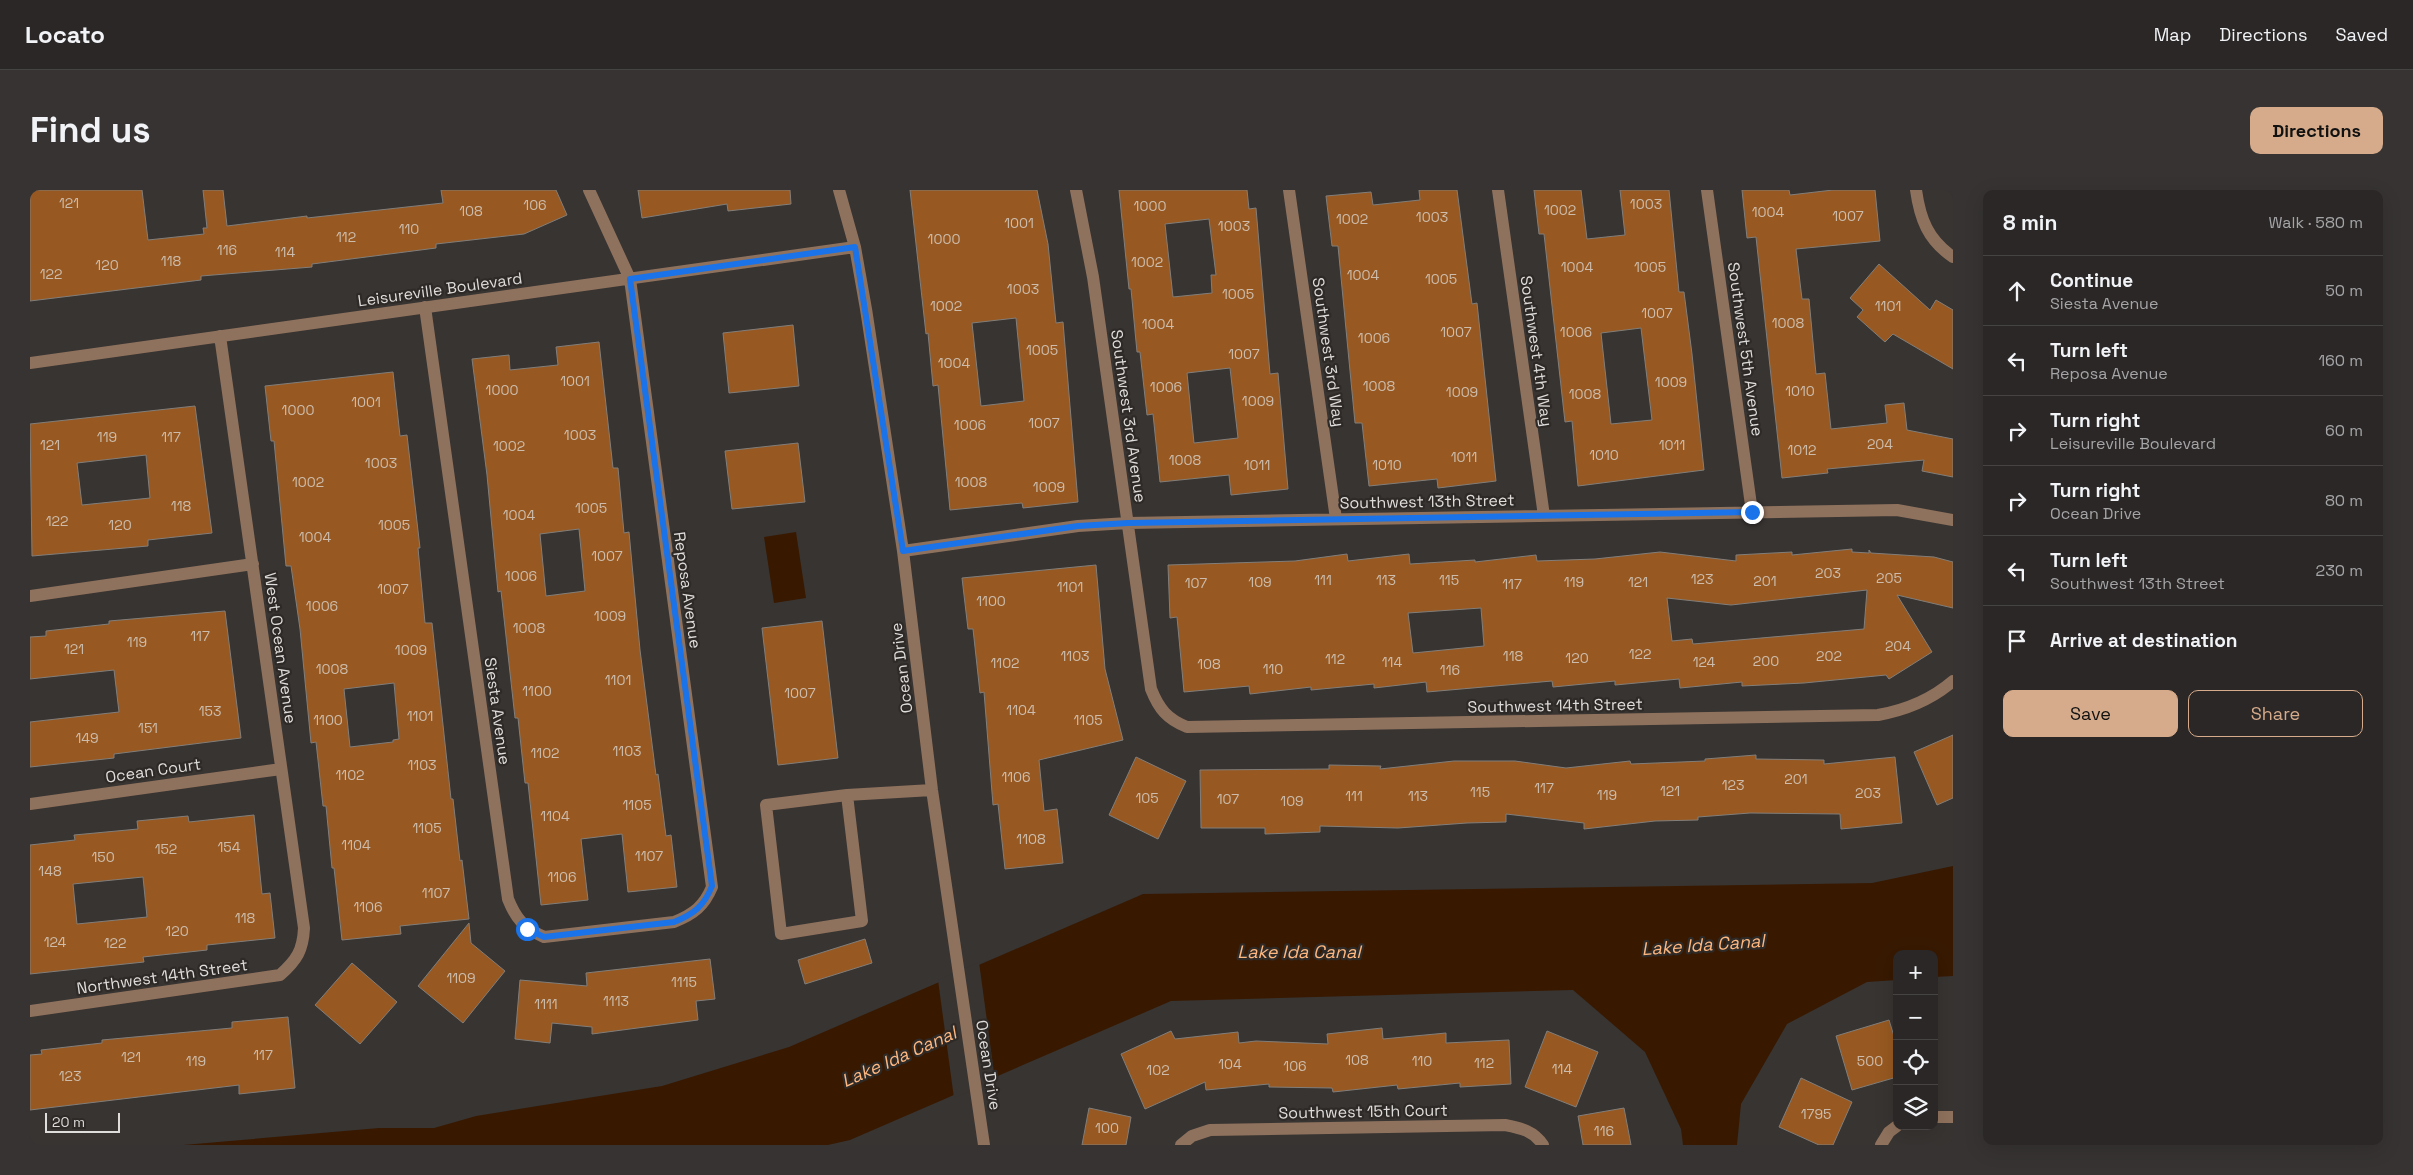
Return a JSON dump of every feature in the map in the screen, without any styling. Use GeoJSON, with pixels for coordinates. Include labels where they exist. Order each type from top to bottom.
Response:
{"type":"FeatureCollection","features":[{"type":"Feature","properties":{"kind":"street","name":"Reposa Avenue"},"geometry":{"type":"LineString","coordinates":[[589,190],[630,279],[712,886],[705,903]]}},
{"type":"Feature","properties":{"kind":"street","name":"Ocean Drive"},"geometry":{"type":"LineString","coordinates":[[839,190],[855,247],[903,551],[932,790],[984,1145]]}},
{"type":"Feature","properties":{"kind":"street","name":"Southwest 3rd Avenue"},"geometry":{"type":"LineString","coordinates":[[1076,190],[1093,277],[1151,689],[1158,706]]}},
{"type":"Feature","properties":{"kind":"street","name":"Southwest 3rd Way"},"geometry":{"type":"LineString","coordinates":[[1289,190],[1336,519]]}},
{"type":"Feature","properties":{"kind":"street","name":"Southwest 4th Way"},"geometry":{"type":"LineString","coordinates":[[1498,190],[1544,516]]}},
{"type":"Feature","properties":{"kind":"street","name":"Southwest 5th Avenue"},"geometry":{"type":"LineString","coordinates":[[1707,190],[1752,512]]}},
{"type":"Feature","properties":{"kind":"street"},"geometry":{"type":"LineString","coordinates":[[1916,190],[1919,211],[1925,228],[1935,242],[1953,257]]}},
{"type":"Feature","properties":{"kind":"street","name":"Leisureville Boulevard"},"geometry":{"type":"LineString","coordinates":[[30,363],[855,247]]}},
{"type":"Feature","properties":{"kind":"street","name":"Siesta Avenue"},"geometry":{"type":"LineString","coordinates":[[425,307],[508,899],[514,916],[527,929],[544,937],[674,922],[692,916],[705,903]]}},
{"type":"Feature","properties":{"kind":"street","name":"West Ocean Avenue"},"geometry":{"type":"LineString","coordinates":[[220,336],[304,928],[303,946],[294,963]]}},
{"type":"Feature","properties":{"kind":"street","name":"Southwest 13th Street"},"geometry":{"type":"LineString","coordinates":[[903,551],[1078,526],[1128,523],[1897,510],[1953,520]]}},
{"type":"Feature","properties":{"kind":"street"},"geometry":{"type":"LineString","coordinates":[[30,596],[252,564]]}},
{"type":"Feature","properties":{"kind":"street","name":"Southwest 14th Street"},"geometry":{"type":"LineString","coordinates":[[1158,706],[1170,720],[1187,727],[1878,715],[1914,706],[1953,682]]}},
{"type":"Feature","properties":{"kind":"street","name":"Ocean Court"},"geometry":{"type":"LineString","coordinates":[[30,804],[281,769]]}},
{"type":"Feature","properties":{"kind":"street"},"geometry":{"type":"LineString","coordinates":[[847,795],[862,921],[781,934],[766,805],[847,795],[932,790]]}},
{"type":"Feature","properties":{"kind":"street","name":"Northwest 14th Street"},"geometry":{"type":"LineString","coordinates":[[30,1011],[280,975],[294,963]]}},
{"type":"Feature","properties":{"kind":"street"},"geometry":{"type":"LineString","coordinates":[[1938,1117],[1953,1117]]}},
{"type":"Feature","properties":{"kind":"street","name":"Southwest 15th Court"},"geometry":{"type":"LineString","coordinates":[[1182,1145],[1192,1136],[1210,1130],[1506,1125],[1524,1128],[1539,1139],[1543,1145]]}},
{"type":"Feature","properties":{"kind":"street"},"geometry":{"type":"LineString","coordinates":[[1881,1145],[1893,1129]]}},
{"type":"Feature","properties":{"kind":"water"},"geometry":{"type":"Polygon","coordinates":[[[796,532],[806,598],[774,603],[764,537],[796,532]]]}},
{"type":"Feature","properties":{"kind":"water","name":"Lake Ida Canal"},"geometry":{"type":"Polygon","coordinates":[[[1953,866],[1953,976],[1938,977],[1938,950],[1893,950],[1893,980],[1867,982],[1787,1024],[1741,1104],[1737,1145],[1683,1145],[1681,1129],[1645,1052],[1573,990],[1171,1001],[850,1140],[828,1145],[183,1145],[379,1128],[434,1128],[476,1116],[662,1086],[789,1047],[1143,894],[1872,883],[1953,866]]]}},
{"type":"Feature","properties":{"kind":"pier"},"geometry":{"type":"Polygon","coordinates":[[[979,962],[995,1080],[954,1098],[938,980],[979,962]]]}},
{"type":"Feature","properties":{"kind":"building"},"geometry":{"type":"Polygon","coordinates":[[[30,190],[142,190],[148,240],[204,234],[203,228],[207,228],[203,190],[223,190],[227,226],[443,203],[441,190],[556,190],[567,215],[524,234],[436,244],[436,248],[312,264],[312,267],[201,276],[201,280],[30,301],[30,190]]]}},
{"type":"Feature","properties":{"kind":"building"},"geometry":{"type":"Polygon","coordinates":[[[638,190],[790,190],[791,204],[728,211],[727,204],[642,218],[638,190]]]}},
{"type":"Feature","properties":{"kind":"building"},"geometry":{"type":"Polygon","coordinates":[[[910,190],[1037,190],[1048,244],[1056,323],[1063,322],[1078,502],[1023,508],[1022,503],[950,510],[938,385],[933,386],[928,333],[926,334],[910,190]],[[1016,318],[972,323],[981,406],[1024,401],[1016,318]]]}},
{"type":"Feature","properties":{"kind":"building"},"geometry":{"type":"Polygon","coordinates":[[[1119,190],[1247,190],[1249,209],[1256,208],[1270,374],[1278,373],[1288,489],[1231,495],[1229,475],[1160,482],[1153,414],[1147,415],[1140,352],[1137,352],[1131,289],[1129,289],[1119,190]],[[1209,219],[1165,224],[1173,297],[1212,293],[1211,275],[1216,275],[1209,219]],[[1230,368],[1187,373],[1194,443],[1238,438],[1230,368]]]}},
{"type":"Feature","properties":{"kind":"building"},"geometry":{"type":"Polygon","coordinates":[[[1419,190],[1457,190],[1472,304],[1477,303],[1496,481],[1438,488],[1437,479],[1369,486],[1362,423],[1355,423],[1338,246],[1332,246],[1326,196],[1371,192],[1373,205],[1420,200],[1419,190]]]}},
{"type":"Feature","properties":{"kind":"building"},"geometry":{"type":"Polygon","coordinates":[[[1534,190],[1581,190],[1587,239],[1625,235],[1620,190],[1669,190],[1679,292],[1684,292],[1704,470],[1578,486],[1572,421],[1565,422],[1544,234],[1539,234],[1534,190]],[[1641,328],[1601,333],[1611,424],[1652,420],[1641,328]]]}},
{"type":"Feature","properties":{"kind":"building"},"geometry":{"type":"Polygon","coordinates":[[[1742,190],[1789,190],[1790,195],[1833,190],[1875,190],[1880,241],[1796,249],[1802,299],[1809,299],[1816,374],[1825,373],[1831,429],[1887,423],[1885,405],[1904,403],[1907,430],[1953,439],[1953,477],[1922,471],[1924,460],[1827,469],[1828,473],[1782,478],[1756,237],[1747,238],[1742,190]]]}},
{"type":"Feature","properties":{"kind":"building"},"geometry":{"type":"Polygon","coordinates":[[[1879,264],[1930,310],[1936,300],[1953,310],[1953,369],[1893,334],[1885,342],[1857,317],[1863,310],[1850,298],[1879,264]]]}},
{"type":"Feature","properties":{"kind":"building"},"geometry":{"type":"Polygon","coordinates":[[[793,325],[799,386],[729,393],[723,333],[793,325]]]}},
{"type":"Feature","properties":{"kind":"building"},"geometry":{"type":"Polygon","coordinates":[[[599,342],[613,468],[618,468],[624,533],[629,532],[640,650],[656,775],[658,774],[666,836],[671,835],[677,887],[628,892],[622,834],[581,839],[588,900],[541,905],[528,783],[525,783],[518,718],[515,718],[501,591],[498,592],[487,475],[472,359],[509,355],[510,370],[558,365],[556,347],[599,342]],[[579,529],[540,534],[546,596],[585,591],[579,529]]]}},
{"type":"Feature","properties":{"kind":"building"},"geometry":{"type":"Polygon","coordinates":[[[393,372],[400,436],[407,435],[420,548],[418,548],[425,623],[432,623],[451,799],[453,799],[469,919],[400,926],[401,934],[342,940],[326,806],[323,806],[316,742],[311,743],[300,629],[291,566],[286,566],[274,441],[271,441],[265,386],[393,372]],[[394,683],[344,689],[350,747],[393,742],[393,740],[399,739],[394,683]]]}},
{"type":"Feature","properties":{"kind":"building"},"geometry":{"type":"Polygon","coordinates":[[[195,406],[212,533],[148,540],[148,546],[32,556],[30,424],[195,406]],[[146,455],[77,463],[82,505],[150,498],[146,455]]]}},
{"type":"Feature","properties":{"kind":"building"},"geometry":{"type":"Polygon","coordinates":[[[798,443],[805,502],[732,509],[725,451],[798,443]]]}},
{"type":"Feature","properties":{"kind":"building"},"geometry":{"type":"Polygon","coordinates":[[[1852,549],[1852,552],[1869,553],[1869,550],[1871,553],[1934,557],[1953,562],[1953,608],[1897,595],[1932,652],[1889,679],[1886,675],[1804,683],[1742,686],[1742,682],[1680,688],[1679,679],[1615,685],[1615,681],[1553,687],[1552,681],[1427,692],[1426,682],[1374,688],[1374,684],[1311,690],[1311,687],[1250,694],[1249,686],[1184,692],[1177,617],[1170,618],[1168,565],[1295,561],[1347,554],[1348,561],[1409,554],[1410,564],[1475,560],[1475,562],[1536,555],[1537,561],[1595,559],[1660,552],[1736,561],[1736,555],[1792,552],[1792,555],[1852,549]],[[1867,590],[1731,605],[1667,598],[1672,641],[1692,639],[1693,644],[1864,629],[1867,590]],[[1481,608],[1408,613],[1413,653],[1484,646],[1481,608]]]}},
{"type":"Feature","properties":{"kind":"building"},"geometry":{"type":"Polygon","coordinates":[[[1096,565],[1105,669],[1123,740],[1039,760],[1044,811],[1057,809],[1063,863],[1005,869],[998,804],[993,805],[984,692],[980,693],[973,629],[968,629],[962,578],[1096,565]]]}},
{"type":"Feature","properties":{"kind":"building"},"geometry":{"type":"Polygon","coordinates":[[[225,611],[241,738],[114,754],[114,758],[30,767],[30,722],[119,712],[114,670],[30,679],[30,637],[46,636],[46,631],[109,624],[109,621],[225,611]]]}},
{"type":"Feature","properties":{"kind":"building"},"geometry":{"type":"Polygon","coordinates":[[[822,621],[838,758],[778,765],[762,628],[822,621]]]}},
{"type":"Feature","properties":{"kind":"building"},"geometry":{"type":"Polygon","coordinates":[[[1953,735],[1953,798],[1937,805],[1914,752],[1953,735]]]}},
{"type":"Feature","properties":{"kind":"building"},"geometry":{"type":"Polygon","coordinates":[[[1756,755],[1756,759],[1824,760],[1824,764],[1895,757],[1902,823],[1841,829],[1840,814],[1750,813],[1698,817],[1698,820],[1655,821],[1584,829],[1584,823],[1506,814],[1506,822],[1398,828],[1320,826],[1320,832],[1265,834],[1265,828],[1201,828],[1200,770],[1329,769],[1329,765],[1381,766],[1380,769],[1454,761],[1515,761],[1566,768],[1630,761],[1631,764],[1705,761],[1705,759],[1756,755]]]}},
{"type":"Feature","properties":{"kind":"building"},"geometry":{"type":"Polygon","coordinates":[[[1136,757],[1186,781],[1158,839],[1109,815],[1136,757]]]}},
{"type":"Feature","properties":{"kind":"building"},"geometry":{"type":"Polygon","coordinates":[[[254,815],[262,894],[270,893],[275,938],[207,945],[207,950],[143,957],[144,962],[30,974],[30,845],[75,840],[74,835],[138,829],[137,821],[188,816],[189,822],[254,815]],[[143,877],[73,884],[77,924],[147,917],[143,877]]]}},
{"type":"Feature","properties":{"kind":"building"},"geometry":{"type":"Polygon","coordinates":[[[469,923],[471,943],[505,971],[463,1023],[418,986],[469,923]]]}},
{"type":"Feature","properties":{"kind":"building"},"geometry":{"type":"Polygon","coordinates":[[[865,939],[872,963],[805,984],[798,960],[865,939]]]}},
{"type":"Feature","properties":{"kind":"building"},"geometry":{"type":"Polygon","coordinates":[[[710,959],[715,999],[696,1001],[698,1020],[592,1034],[592,1027],[552,1023],[550,1043],[515,1039],[520,980],[587,986],[586,973],[710,959]]]}},
{"type":"Feature","properties":{"kind":"building"},"geometry":{"type":"Polygon","coordinates":[[[352,963],[397,1002],[360,1044],[315,1005],[352,963]]]}},
{"type":"Feature","properties":{"kind":"building"},"geometry":{"type":"Polygon","coordinates":[[[288,1017],[295,1088],[239,1094],[239,1085],[30,1110],[30,1055],[42,1054],[41,1050],[102,1043],[102,1040],[232,1028],[232,1022],[288,1017]]]}},
{"type":"Feature","properties":{"kind":"building"},"geometry":{"type":"Polygon","coordinates":[[[1889,1020],[1893,1033],[1893,1078],[1852,1090],[1836,1036],[1889,1020]]]}},
{"type":"Feature","properties":{"kind":"building"},"geometry":{"type":"Polygon","coordinates":[[[1382,1028],[1383,1039],[1446,1033],[1446,1043],[1509,1040],[1511,1084],[1460,1087],[1460,1083],[1398,1089],[1397,1085],[1333,1092],[1332,1088],[1269,1087],[1269,1084],[1206,1090],[1205,1082],[1145,1109],[1121,1054],[1171,1031],[1175,1039],[1238,1032],[1239,1043],[1256,1041],[1328,1044],[1327,1034],[1382,1028]]]}},
{"type":"Feature","properties":{"kind":"building"},"geometry":{"type":"Polygon","coordinates":[[[1547,1031],[1598,1052],[1576,1107],[1525,1087],[1547,1031]]]}},
{"type":"Feature","properties":{"kind":"building"},"geometry":{"type":"Polygon","coordinates":[[[1801,1078],[1852,1102],[1833,1145],[1819,1145],[1779,1127],[1801,1078]]]}},
{"type":"Feature","properties":{"kind":"building"},"geometry":{"type":"Polygon","coordinates":[[[1089,1108],[1131,1117],[1126,1145],[1082,1145],[1089,1108]]]}},
{"type":"Feature","properties":{"kind":"building"},"geometry":{"type":"Polygon","coordinates":[[[1624,1108],[1631,1145],[1583,1145],[1578,1116],[1624,1108]]]}},
{"type":"Feature","properties":{"kind":"route"},"geometry":{"type":"LineString","coordinates":[[527,929],[544,937],[674,922],[692,916],[705,903],[712,886],[630,279],[855,247],[903,551],[1078,526],[1128,523],[1752,512]]}}]}
